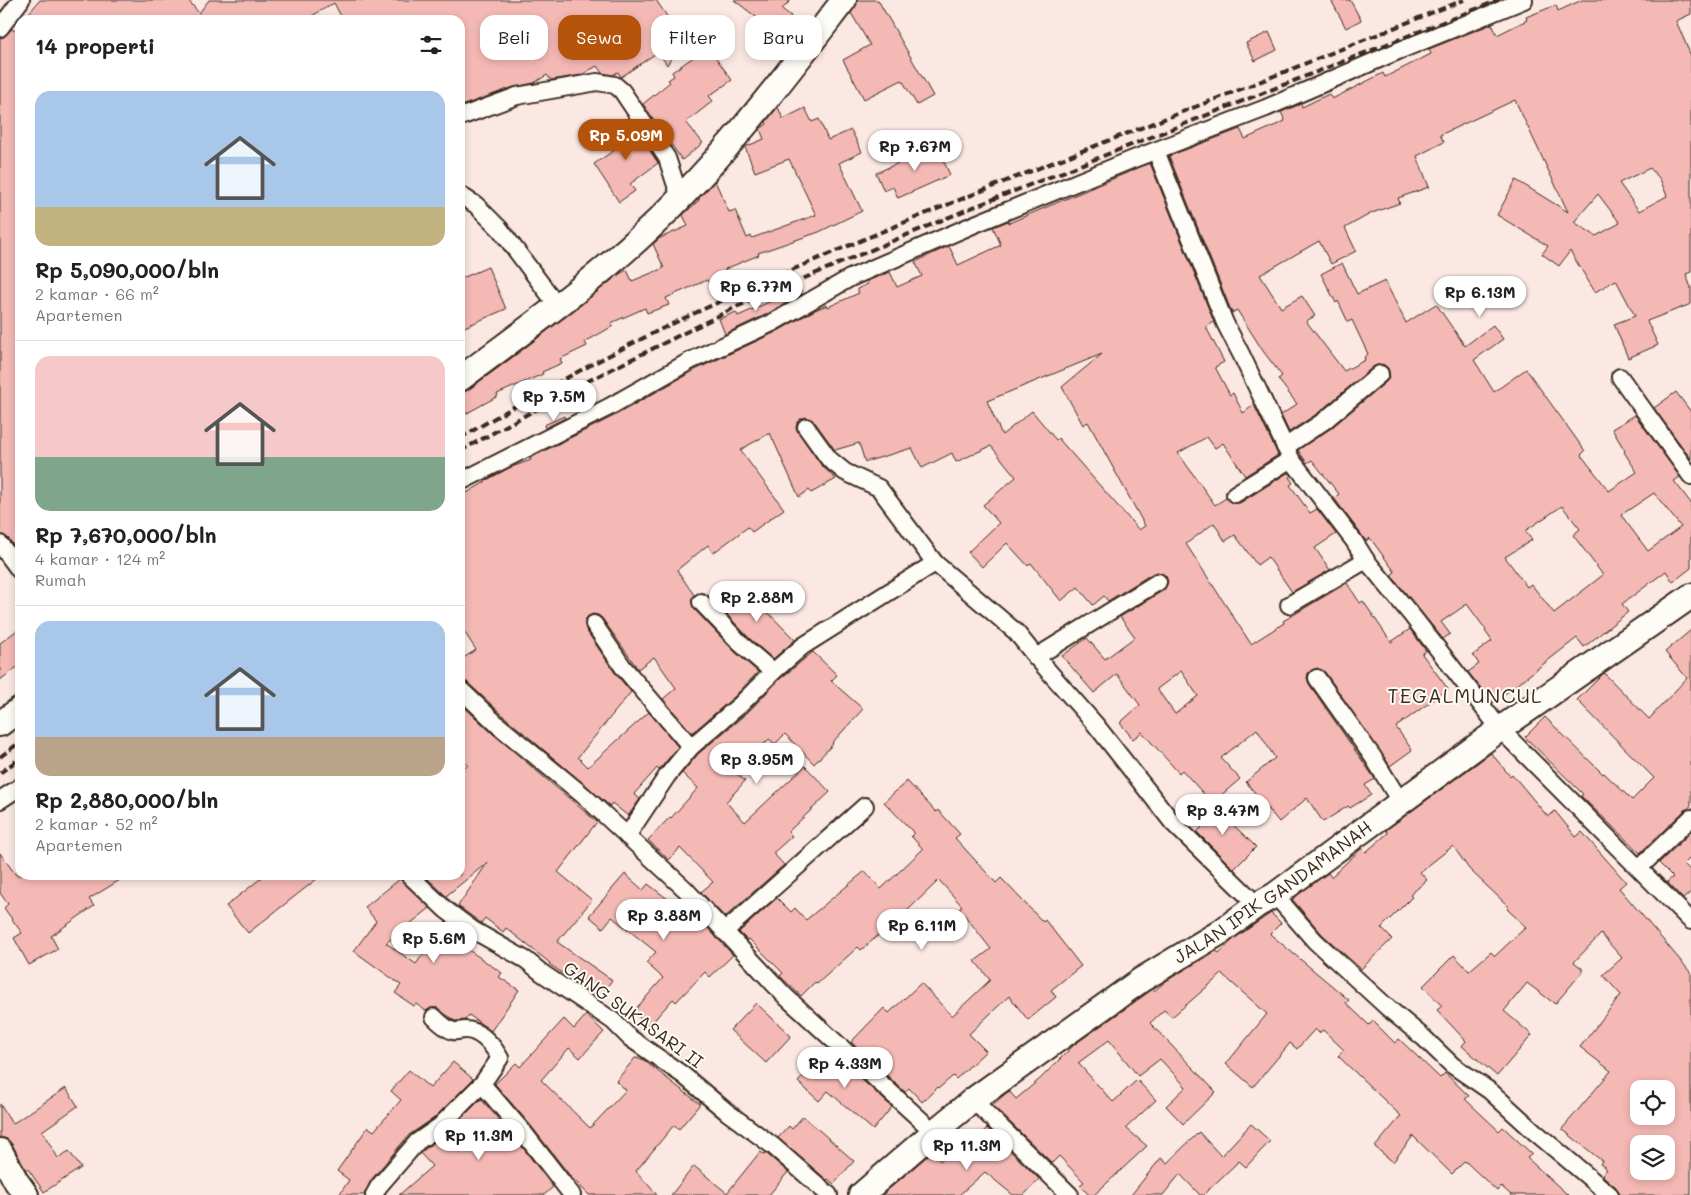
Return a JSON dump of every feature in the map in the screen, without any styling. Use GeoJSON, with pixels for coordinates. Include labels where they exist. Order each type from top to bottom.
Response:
{"type":"FeatureCollection","features":[{"type":"Feature","properties":{"kind":"street"},"geometry":{"type":"LineString","coordinates":[[0,28],[21,0]]}},
{"type":"Feature","properties":{"kind":"street"},"geometry":{"type":"LineString","coordinates":[[465,375],[618,257],[680,198],[754,116],[844,0]]}},
{"type":"Feature","properties":{"kind":"street"},"geometry":{"type":"LineString","coordinates":[[465,479],[609,407],[690,361],[772,323],[850,278],[975,224],[1266,108],[1398,51],[1524,0]]}},
{"type":"Feature","properties":{"kind":"street"},"geometry":{"type":"LineString","coordinates":[[465,115],[516,96],[597,82],[615,85],[622,91],[667,158],[680,198]]}},
{"type":"Feature","properties":{"kind":"street"},"geometry":{"type":"LineString","coordinates":[[1156,151],[1225,323],[1288,453],[1366,560],[1500,729],[1691,921]]}},
{"type":"Feature","properties":{"kind":"street"},"geometry":{"type":"LineString","coordinates":[[465,199],[476,205],[500,229],[558,305]]}},
{"type":"Feature","properties":{"kind":"street"},"geometry":{"type":"LineString","coordinates":[[1235,494],[1288,453],[1380,374]]}},
{"type":"Feature","properties":{"kind":"street"},"geometry":{"type":"LineString","coordinates":[[1620,377],[1691,476]]}},
{"type":"Feature","properties":{"kind":"street"},"geometry":{"type":"LineString","coordinates":[[806,427],[828,459],[845,472],[879,488],[935,564],[1016,632],[1096,724],[1173,823],[1316,941],[1452,1065],[1490,1091],[1535,1132],[1610,1195]]}},
{"type":"Feature","properties":{"kind":"street"},"geometry":{"type":"LineString","coordinates":[[0,544],[15,564]]}},
{"type":"Feature","properties":{"kind":"street"},"geometry":{"type":"LineString","coordinates":[[1289,605],[1366,560]]}},
{"type":"Feature","properties":{"kind":"street"},"geometry":{"type":"LineString","coordinates":[[627,836],[667,776],[692,747],[741,704],[773,672],[804,646],[935,564]]}},
{"type":"Feature","properties":{"kind":"street"},"geometry":{"type":"LineString","coordinates":[[1036,657],[1158,582]]}},
{"type":"Feature","properties":{"kind":"street","name":"JALAN IPIK GANDAMANAH"},"geometry":{"type":"LineString","coordinates":[[861,1195],[973,1100],[1141,980],[1219,933],[1401,803],[1500,729],[1691,596]]}},
{"type":"Feature","properties":{"kind":"street"},"geometry":{"type":"LineString","coordinates":[[701,602],[742,645],[773,672]]}},
{"type":"Feature","properties":{"kind":"street"},"geometry":{"type":"LineString","coordinates":[[594,624],[623,667],[692,747]]}},
{"type":"Feature","properties":{"kind":"street"},"geometry":{"type":"LineString","coordinates":[[1317,678],[1373,757],[1401,803]]}},
{"type":"Feature","properties":{"kind":"street"},"geometry":{"type":"LineString","coordinates":[[465,693],[499,726],[584,796],[685,890],[786,996],[934,1132]]}},
{"type":"Feature","properties":{"kind":"street"},"geometry":{"type":"LineString","coordinates":[[0,724],[15,713]]}},
{"type":"Feature","properties":{"kind":"street"},"geometry":{"type":"LineString","coordinates":[[0,800],[15,790]]}},
{"type":"Feature","properties":{"kind":"street"},"geometry":{"type":"LineString","coordinates":[[724,932],[865,806]]}},
{"type":"Feature","properties":{"kind":"street"},"geometry":{"type":"LineString","coordinates":[[1639,868],[1691,818]]}},
{"type":"Feature","properties":{"kind":"street","name":"GANG SUKASARI II"},"geometry":{"type":"LineString","coordinates":[[415,880],[446,910],[473,930],[526,960],[542,974],[613,1021],[630,1038],[683,1075],[727,1112],[773,1146],[829,1195]]}},
{"type":"Feature","properties":{"kind":"street"},"geometry":{"type":"LineString","coordinates":[[374,1195],[379,1186],[417,1142],[440,1126],[482,1084],[500,1058],[492,1044],[484,1038],[466,1030],[454,1032],[434,1017]]}},
{"type":"Feature","properties":{"kind":"street"},"geometry":{"type":"LineString","coordinates":[[482,1084],[524,1133],[572,1195]]}},
{"type":"Feature","properties":{"kind":"street"},"geometry":{"type":"LineString","coordinates":[[973,1100],[1070,1195]]}},
{"type":"Feature","properties":{"kind":"street"},"geometry":{"type":"LineString","coordinates":[[0,1151],[26,1195]]}},
{"type":"Feature","properties":{"kind":"building"},"geometry":{"type":"Polygon","coordinates":[[[40,0],[188,0],[199,13],[209,0],[656,0],[666,15],[651,15],[651,57],[621,77],[618,72],[613,75],[602,73],[597,66],[581,75],[551,80],[547,75],[534,83],[514,87],[465,105],[465,15],[340,15],[334,3],[314,15],[27,15],[40,0]]]}},
{"type":"Feature","properties":{"kind":"building"},"geometry":{"type":"Polygon","coordinates":[[[734,0],[791,0],[782,9],[790,15],[754,15],[734,0]]]}},
{"type":"Feature","properties":{"kind":"building"},"geometry":{"type":"Polygon","coordinates":[[[858,0],[878,0],[933,96],[917,105],[902,80],[864,99],[843,60],[870,45],[851,13],[858,0]]]}},
{"type":"Feature","properties":{"kind":"building"},"geometry":{"type":"Polygon","coordinates":[[[1331,0],[1350,0],[1361,20],[1346,28],[1331,0]]]}},
{"type":"Feature","properties":{"kind":"building"},"geometry":{"type":"Polygon","coordinates":[[[1582,0],[1691,0],[1691,14],[1676,21],[1691,56],[1691,272],[1686,274],[1691,288],[1691,304],[1647,321],[1658,345],[1628,358],[1614,324],[1635,316],[1616,280],[1595,292],[1570,251],[1559,266],[1542,254],[1548,246],[1497,215],[1516,180],[1568,212],[1515,100],[1440,135],[1444,142],[1417,156],[1429,187],[1398,198],[1400,203],[1372,213],[1345,228],[1356,251],[1331,264],[1319,241],[1260,275],[1281,308],[1302,296],[1315,316],[1306,321],[1344,371],[1365,360],[1364,357],[1368,354],[1352,320],[1348,322],[1338,301],[1336,303],[1321,274],[1342,263],[1357,294],[1385,281],[1406,323],[1436,304],[1465,346],[1493,325],[1503,339],[1474,360],[1494,392],[1526,369],[1585,451],[1581,455],[1609,491],[1637,472],[1612,429],[1635,415],[1680,477],[1674,481],[1691,503],[1691,568],[1673,582],[1666,571],[1622,604],[1628,612],[1584,647],[1577,638],[1493,703],[1468,672],[1479,664],[1473,655],[1492,641],[1467,604],[1441,622],[1450,634],[1443,639],[1391,575],[1395,572],[1370,538],[1366,541],[1334,498],[1339,494],[1312,460],[1307,463],[1298,450],[1330,429],[1386,382],[1390,377],[1388,368],[1383,364],[1374,366],[1318,413],[1289,432],[1281,415],[1297,404],[1278,379],[1282,376],[1263,351],[1237,310],[1232,313],[1169,156],[1240,129],[1245,139],[1285,121],[1281,112],[1301,104],[1302,107],[1329,94],[1332,99],[1383,73],[1385,77],[1431,54],[1429,49],[1492,24],[1497,35],[1527,20],[1526,17],[1556,5],[1558,11],[1582,0]],[[1650,168],[1619,183],[1639,211],[1667,196],[1660,179],[1650,168]],[[1598,194],[1574,222],[1596,236],[1620,223],[1598,194]],[[1654,493],[1621,515],[1648,551],[1681,527],[1654,493]],[[1562,506],[1525,531],[1532,540],[1505,557],[1527,587],[1531,584],[1554,613],[1603,575],[1573,535],[1580,529],[1562,506]]]}},
{"type":"Feature","properties":{"kind":"building"},"geometry":{"type":"Polygon","coordinates":[[[12,29],[15,31],[15,547],[8,538],[0,534],[0,38],[4,37],[12,29]]]}},
{"type":"Feature","properties":{"kind":"building"},"geometry":{"type":"Polygon","coordinates":[[[1269,32],[1277,50],[1255,61],[1246,43],[1269,32]]]}},
{"type":"Feature","properties":{"kind":"building"},"geometry":{"type":"Polygon","coordinates":[[[664,60],[670,60],[667,65],[664,60]]]}},
{"type":"Feature","properties":{"kind":"building"},"geometry":{"type":"Polygon","coordinates":[[[689,60],[717,60],[732,80],[709,96],[713,101],[686,122],[703,143],[682,160],[643,104],[670,82],[668,80],[674,76],[672,72],[689,60]]]}},
{"type":"Feature","properties":{"kind":"building"},"geometry":{"type":"Polygon","coordinates":[[[778,107],[783,119],[805,108],[812,122],[819,119],[828,140],[851,130],[862,152],[839,163],[862,211],[819,232],[758,253],[759,255],[725,269],[728,275],[709,283],[707,280],[666,298],[669,305],[647,313],[645,308],[611,323],[613,326],[585,342],[587,346],[560,359],[562,363],[542,372],[543,374],[497,394],[498,396],[465,414],[465,391],[517,354],[621,273],[627,270],[632,281],[664,268],[653,244],[660,238],[688,226],[683,215],[715,181],[729,212],[735,210],[747,238],[751,236],[752,238],[816,215],[789,159],[755,172],[745,147],[764,139],[760,129],[767,124],[766,122],[778,107]]]}},
{"type":"Feature","properties":{"kind":"building"},"geometry":{"type":"Polygon","coordinates":[[[629,119],[658,163],[630,184],[635,191],[619,202],[594,164],[619,147],[609,133],[629,119]]]}},
{"type":"Feature","properties":{"kind":"building"},"geometry":{"type":"Polygon","coordinates":[[[935,142],[950,175],[898,198],[893,187],[884,191],[876,173],[916,155],[915,151],[935,142]]]}},
{"type":"Feature","properties":{"kind":"building"},"geometry":{"type":"Polygon","coordinates":[[[1150,163],[1214,322],[1206,327],[1224,362],[1215,367],[1230,395],[1233,393],[1243,413],[1254,405],[1278,455],[1245,476],[1223,443],[1215,448],[1207,437],[1178,453],[1215,505],[1226,498],[1231,503],[1240,503],[1289,472],[1291,476],[1289,477],[1293,483],[1290,485],[1310,513],[1317,509],[1336,534],[1315,548],[1330,570],[1292,592],[1268,557],[1257,565],[1235,535],[1225,541],[1214,523],[1186,544],[1251,644],[1284,623],[1283,621],[1347,583],[1360,603],[1363,601],[1391,642],[1410,629],[1426,651],[1422,654],[1448,689],[1396,727],[1412,750],[1390,766],[1325,672],[1317,668],[1308,673],[1309,684],[1375,779],[1365,785],[1371,795],[1350,808],[1348,806],[1323,822],[1307,798],[1279,822],[1246,782],[1275,758],[1257,729],[1221,758],[1240,779],[1212,803],[1182,770],[1179,773],[1142,732],[1133,739],[1120,723],[1140,705],[1117,674],[1094,693],[1062,656],[1087,638],[1105,659],[1135,637],[1120,617],[1164,590],[1168,582],[1166,576],[1158,572],[1153,573],[1108,601],[1104,596],[1093,605],[1078,587],[1061,601],[1031,563],[1028,566],[1007,543],[982,567],[968,552],[999,523],[983,505],[1016,477],[991,446],[956,462],[952,453],[922,468],[912,448],[865,462],[859,443],[835,450],[814,421],[806,417],[797,422],[796,428],[821,465],[836,479],[811,493],[809,490],[799,497],[770,433],[740,450],[784,509],[752,532],[748,527],[713,553],[708,545],[677,570],[694,595],[691,600],[694,609],[735,652],[758,672],[734,697],[692,733],[663,699],[676,688],[654,657],[638,669],[602,618],[593,614],[585,620],[586,630],[615,673],[631,692],[578,757],[588,767],[649,712],[678,747],[659,770],[657,768],[634,794],[640,799],[628,816],[612,803],[610,806],[465,681],[465,657],[476,650],[465,633],[465,494],[509,468],[531,460],[530,458],[614,416],[695,370],[776,332],[815,310],[827,305],[828,307],[859,293],[857,289],[868,284],[867,281],[890,272],[897,287],[922,276],[915,262],[949,246],[958,265],[1001,245],[993,227],[1008,221],[1009,223],[1150,163]],[[1102,354],[987,401],[1002,435],[1032,411],[1056,440],[1058,438],[1139,530],[1145,526],[1088,422],[1083,425],[1062,387],[1102,354]],[[1181,671],[1157,689],[1175,714],[1198,696],[1181,671]]]}},
{"type":"Feature","properties":{"kind":"building"},"geometry":{"type":"Polygon","coordinates":[[[488,267],[506,309],[465,327],[465,277],[488,267]]]}},
{"type":"Feature","properties":{"kind":"building"},"geometry":{"type":"Polygon","coordinates":[[[800,288],[802,294],[767,314],[725,334],[719,319],[736,312],[738,316],[800,288]]]}},
{"type":"Feature","properties":{"kind":"building"},"geometry":{"type":"Polygon","coordinates":[[[1676,392],[1691,412],[1691,459],[1654,408],[1676,392]]]}},
{"type":"Feature","properties":{"kind":"building"},"geometry":{"type":"Polygon","coordinates":[[[564,416],[565,418],[545,428],[544,425],[564,416]]]}},
{"type":"Feature","properties":{"kind":"building"},"geometry":{"type":"Polygon","coordinates":[[[742,586],[795,640],[773,659],[749,638],[720,607],[742,586]]]}},
{"type":"Feature","properties":{"kind":"building"},"geometry":{"type":"Polygon","coordinates":[[[1691,630],[1691,806],[1640,853],[1581,796],[1583,794],[1525,737],[1545,717],[1632,800],[1654,778],[1577,700],[1604,673],[1649,719],[1687,678],[1665,652],[1691,630]]]}},
{"type":"Feature","properties":{"kind":"building"},"geometry":{"type":"Polygon","coordinates":[[[15,632],[15,669],[0,680],[0,643],[15,632]]]}},
{"type":"Feature","properties":{"kind":"building"},"geometry":{"type":"Polygon","coordinates":[[[813,652],[837,675],[831,681],[863,709],[814,764],[785,734],[775,744],[769,739],[736,773],[745,781],[726,802],[745,822],[805,766],[830,792],[788,832],[792,836],[773,853],[784,865],[725,917],[701,892],[713,882],[680,848],[669,860],[648,840],[698,788],[682,773],[698,754],[748,712],[780,679],[813,652]]]}},
{"type":"Feature","properties":{"kind":"building"},"geometry":{"type":"Polygon","coordinates":[[[465,708],[493,734],[597,822],[558,872],[592,900],[557,942],[612,980],[599,998],[549,964],[506,928],[503,932],[485,918],[481,923],[458,906],[488,862],[446,896],[429,880],[465,880],[465,768],[468,765],[465,762],[465,708]]]}},
{"type":"Feature","properties":{"kind":"building"},"geometry":{"type":"Polygon","coordinates":[[[1491,753],[1510,776],[1512,774],[1548,817],[1555,811],[1576,837],[1582,832],[1626,882],[1619,888],[1691,973],[1691,1195],[1620,1195],[1616,1187],[1602,1175],[1607,1169],[1600,1164],[1602,1161],[1562,1129],[1611,1071],[1580,1047],[1621,995],[1603,975],[1622,958],[1601,934],[1574,962],[1584,970],[1555,1004],[1527,983],[1504,1011],[1532,1035],[1497,1076],[1462,1046],[1466,1041],[1437,1010],[1442,1006],[1423,986],[1454,955],[1469,971],[1491,952],[1495,956],[1526,927],[1507,909],[1509,907],[1469,869],[1453,846],[1420,872],[1427,880],[1410,895],[1412,897],[1381,928],[1392,939],[1361,969],[1322,934],[1292,899],[1328,873],[1331,877],[1362,848],[1366,852],[1388,833],[1386,830],[1491,753]]]}},
{"type":"Feature","properties":{"kind":"building"},"geometry":{"type":"Polygon","coordinates":[[[907,781],[960,834],[955,838],[996,883],[1001,878],[1043,922],[1045,920],[1081,966],[1051,990],[1056,997],[1028,1020],[1009,996],[969,1034],[986,1051],[956,1079],[953,1076],[922,1102],[909,1088],[905,1092],[851,1042],[884,1008],[889,1013],[921,983],[952,1016],[990,980],[975,961],[991,949],[959,908],[962,906],[939,880],[907,911],[861,950],[858,947],[801,996],[780,976],[783,973],[749,939],[747,940],[739,932],[777,898],[791,912],[795,908],[806,920],[865,871],[881,889],[923,849],[911,836],[914,833],[884,802],[907,781]]]}},
{"type":"Feature","properties":{"kind":"building"},"geometry":{"type":"Polygon","coordinates":[[[1209,801],[1256,847],[1234,869],[1197,832],[1202,827],[1193,818],[1209,801]]]}},
{"type":"Feature","properties":{"kind":"building"},"geometry":{"type":"Polygon","coordinates":[[[1689,834],[1691,837],[1691,857],[1684,864],[1691,871],[1691,892],[1683,899],[1667,882],[1673,877],[1659,863],[1689,834]]]}},
{"type":"Feature","properties":{"kind":"building"},"geometry":{"type":"Polygon","coordinates":[[[0,853],[15,874],[15,880],[120,880],[89,899],[94,906],[51,936],[58,949],[29,965],[14,938],[22,933],[4,908],[8,904],[0,893],[0,853]]]}},
{"type":"Feature","properties":{"kind":"building"},"geometry":{"type":"Polygon","coordinates":[[[625,874],[643,890],[648,884],[681,909],[686,905],[733,955],[710,977],[705,972],[676,1002],[673,999],[649,1026],[633,1012],[663,978],[646,963],[656,952],[612,917],[603,928],[589,916],[625,874]]]}},
{"type":"Feature","properties":{"kind":"building"},"geometry":{"type":"Polygon","coordinates":[[[259,880],[316,880],[248,933],[226,906],[259,880]]]}},
{"type":"Feature","properties":{"kind":"building"},"geometry":{"type":"Polygon","coordinates":[[[401,880],[430,908],[386,943],[416,964],[446,922],[469,939],[463,946],[502,973],[499,977],[519,990],[491,1031],[469,1015],[465,1020],[455,1021],[437,1008],[431,1008],[426,1011],[416,1004],[414,1006],[395,993],[401,985],[354,951],[376,921],[365,907],[401,880]]]}},
{"type":"Feature","properties":{"kind":"building"},"geometry":{"type":"Polygon","coordinates":[[[1271,913],[1281,923],[1270,934],[1349,1000],[1346,1003],[1369,1025],[1373,1021],[1395,1043],[1399,1039],[1440,1078],[1445,1073],[1469,1096],[1465,1099],[1499,1131],[1503,1127],[1532,1154],[1527,1158],[1568,1195],[1511,1195],[1501,1186],[1497,1191],[1465,1161],[1452,1174],[1413,1136],[1393,1162],[1375,1147],[1401,1116],[1338,1056],[1344,1050],[1323,1030],[1319,1033],[1315,1029],[1297,1049],[1290,1043],[1253,1087],[1226,1064],[1267,1014],[1222,974],[1172,1017],[1164,1010],[1150,1023],[1216,1092],[1183,1124],[1166,1106],[1186,1087],[1160,1059],[1138,1076],[1109,1040],[1078,1063],[1113,1102],[1137,1080],[1156,1100],[1126,1128],[1147,1146],[1094,1195],[1089,1195],[1080,1185],[1084,1182],[1059,1156],[1052,1163],[992,1105],[1009,1091],[1016,1099],[1040,1079],[1075,1044],[1153,989],[1154,991],[1166,981],[1216,951],[1219,953],[1235,938],[1271,913]]]}},
{"type":"Feature","properties":{"kind":"building"},"geometry":{"type":"Polygon","coordinates":[[[756,1003],[791,1036],[766,1063],[730,1030],[756,1003]]]}},
{"type":"Feature","properties":{"kind":"building"},"geometry":{"type":"Polygon","coordinates":[[[586,1015],[604,1032],[580,1058],[569,1048],[541,1080],[590,1128],[626,1090],[616,1081],[635,1058],[642,1059],[700,1104],[679,1129],[674,1125],[636,1171],[657,1195],[589,1195],[571,1177],[495,1084],[516,1063],[520,1067],[564,1019],[574,1029],[586,1015]]]}},
{"type":"Feature","properties":{"kind":"building"},"geometry":{"type":"Polygon","coordinates":[[[828,1049],[892,1107],[873,1130],[828,1091],[819,1101],[798,1082],[828,1049]]]}},
{"type":"Feature","properties":{"kind":"building"},"geometry":{"type":"Polygon","coordinates":[[[453,1062],[473,1079],[434,1118],[409,1135],[371,1180],[364,1195],[339,1195],[349,1180],[337,1171],[368,1127],[374,1131],[401,1100],[391,1091],[409,1070],[430,1088],[453,1062]]]}},
{"type":"Feature","properties":{"kind":"building"},"geometry":{"type":"Polygon","coordinates":[[[66,1088],[78,1106],[42,1131],[58,1158],[69,1151],[81,1168],[44,1192],[28,1169],[26,1170],[12,1144],[7,1139],[0,1137],[0,1104],[12,1124],[66,1088]]]}},
{"type":"Feature","properties":{"kind":"building"},"geometry":{"type":"Polygon","coordinates":[[[481,1099],[516,1139],[553,1187],[544,1195],[399,1195],[432,1166],[420,1153],[447,1133],[481,1099]]]}},
{"type":"Feature","properties":{"kind":"building"},"geometry":{"type":"Polygon","coordinates":[[[803,1116],[854,1161],[834,1184],[778,1138],[789,1126],[792,1129],[803,1116]]]}},
{"type":"Feature","properties":{"kind":"building"},"geometry":{"type":"Polygon","coordinates":[[[1251,1124],[1270,1141],[1246,1167],[1239,1161],[1203,1195],[1200,1195],[1180,1174],[1163,1195],[1131,1195],[1161,1158],[1167,1163],[1199,1132],[1221,1156],[1251,1124]]]}},
{"type":"Feature","properties":{"kind":"building"},"geometry":{"type":"Polygon","coordinates":[[[987,1128],[1039,1179],[1024,1195],[1013,1195],[985,1172],[959,1195],[882,1195],[932,1152],[940,1161],[952,1151],[958,1157],[987,1128]]]}},
{"type":"Feature","properties":{"kind":"building"},"geometry":{"type":"Polygon","coordinates":[[[760,1152],[767,1154],[788,1172],[769,1195],[671,1195],[694,1166],[727,1193],[760,1152]]]}},
{"type":"Feature","properties":{"kind":"railway"},"geometry":{"type":"LineString","coordinates":[[465,435],[526,400],[626,347],[784,273],[1011,179],[1464,0]]}},
{"type":"Feature","properties":{"kind":"railway"},"geometry":{"type":"LineString","coordinates":[[465,448],[586,382],[736,307],[966,210],[1499,0]]}},
{"type":"Feature","properties":{"kind":"railway"},"geometry":{"type":"LineString","coordinates":[[0,757],[15,746]]}},
{"type":"Feature","properties":{"kind":"railway"},"geometry":{"type":"LineString","coordinates":[[0,773],[15,762]]}},
{"type":"Feature","properties":{"kind":"district","name":"TEGALMUNCUL"},"geometry":{"type":"Point","coordinates":[1465,696]}}]}
